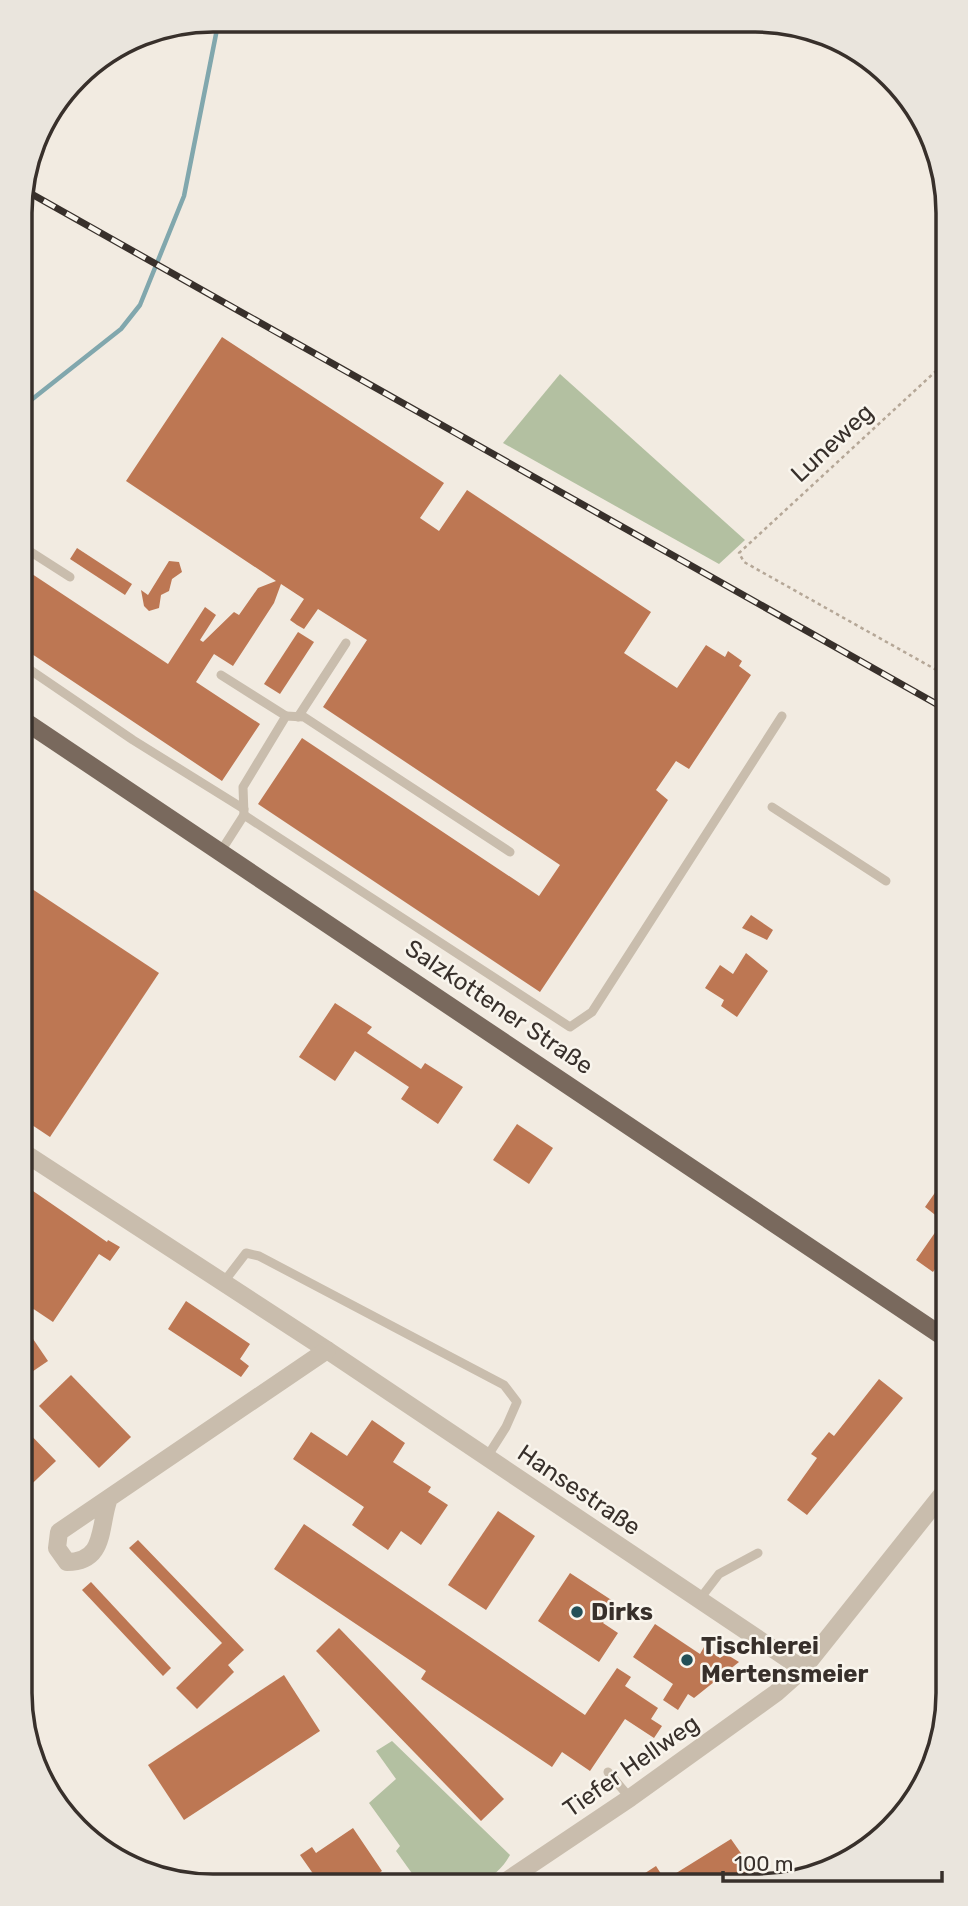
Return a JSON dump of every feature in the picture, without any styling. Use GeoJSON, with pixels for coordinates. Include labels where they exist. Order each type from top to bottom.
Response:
{"type":"FeatureCollection","features":[{"type":"Feature","properties":{"kind":"main road","name":"Salzkottener Straße"},"geometry":{"type":"LineString","coordinates":[[32,726],[936,1332]]}},
{"type":"Feature","properties":{"kind":"street","name":"Hansestraße"},"geometry":{"type":"LineString","coordinates":[[32,1158],[327,1350],[803,1669]]}},
{"type":"Feature","properties":{"kind":"street"},"geometry":{"type":"LineString","coordinates":[[108,1501],[327,1350]]}},
{"type":"Feature","properties":{"kind":"street","name":"Tiefer Hellweg"},"geometry":{"type":"LineString","coordinates":[[517,1874],[630,1798],[776,1693],[803,1669],[936,1502]]}},
{"type":"Feature","properties":{"kind":"lane"},"geometry":{"type":"LineString","coordinates":[[32,553],[70,577]]}},
{"type":"Feature","properties":{"kind":"lane"},"geometry":{"type":"LineString","coordinates":[[299,717],[346,643]]}},
{"type":"Feature","properties":{"kind":"lane"},"geometry":{"type":"LineString","coordinates":[[32,671],[570,1027],[592,1012],[782,716]]}},
{"type":"Feature","properties":{"kind":"lane"},"geometry":{"type":"LineString","coordinates":[[221,675],[286,716],[299,717],[510,852]]}},
{"type":"Feature","properties":{"kind":"lane"},"geometry":{"type":"LineString","coordinates":[[221,851],[244,812],[243,787],[286,716]]}},
{"type":"Feature","properties":{"kind":"lane"},"geometry":{"type":"LineString","coordinates":[[772,807],[886,881]]}},
{"type":"Feature","properties":{"kind":"lane"},"geometry":{"type":"LineString","coordinates":[[223,1283],[246,1253],[259,1256],[504,1385],[517,1402],[506,1427],[486,1457]]}},
{"type":"Feature","properties":{"kind":"lane"},"geometry":{"type":"LineString","coordinates":[[699,1600],[719,1574],[758,1553]]}},
{"type":"Feature","properties":{"kind":"lane"},"geometry":{"type":"LineString","coordinates":[[608,1772],[630,1798]]}},
{"type":"Feature","properties":{"kind":"path","name":"Luneweg"},"geometry":{"type":"LineString","coordinates":[[936,371],[739,553],[744,562],[936,670]]}},
{"type":"Feature","properties":{"kind":"green space"},"geometry":{"type":"Polygon","coordinates":[[[560,374],[745,540],[719,564],[503,443],[560,374]]]}},
{"type":"Feature","properties":{"kind":"green space"},"geometry":{"type":"Polygon","coordinates":[[[392,1741],[510,1855],[502,1867],[494,1874],[412,1874],[396,1851],[400,1846],[369,1803],[396,1779],[376,1751],[392,1741]]]}},
{"type":"Feature","properties":{"kind":"building"},"geometry":{"type":"Polygon","coordinates":[[[222,337],[444,483],[420,518],[439,531],[467,490],[651,612],[624,653],[677,688],[706,645],[725,657],[728,651],[742,661],[739,666],[751,675],[689,769],[676,761],[656,790],[668,800],[540,992],[258,804],[302,738],[539,896],[560,865],[323,707],[367,640],[318,609],[304,629],[297,625],[290,620],[304,599],[281,584],[274,603],[233,666],[214,654],[196,682],[260,724],[222,781],[32,654],[32,574],[168,664],[205,607],[216,615],[200,640],[203,642],[234,612],[239,615],[258,588],[276,581],[126,481],[222,337]]]}},
{"type":"Feature","properties":{"kind":"building"},"geometry":{"type":"Polygon","coordinates":[[[77,548],[132,584],[125,595],[70,559],[77,548]]]}},
{"type":"Feature","properties":{"kind":"building"},"geometry":{"type":"Polygon","coordinates":[[[169,561],[179,562],[182,572],[172,579],[169,591],[161,595],[159,608],[149,611],[144,606],[141,590],[148,595],[169,561]]]}},
{"type":"Feature","properties":{"kind":"building"},"geometry":{"type":"Polygon","coordinates":[[[298,632],[314,642],[280,694],[264,684],[298,632]]]}},
{"type":"Feature","properties":{"kind":"building"},"geometry":{"type":"Polygon","coordinates":[[[32,889],[159,973],[50,1137],[32,1125],[32,889]]]}},
{"type":"Feature","properties":{"kind":"building"},"geometry":{"type":"Polygon","coordinates":[[[751,915],[773,930],[767,940],[742,928],[751,915]]]}},
{"type":"Feature","properties":{"kind":"building"},"geometry":{"type":"Polygon","coordinates":[[[746,953],[768,971],[737,1017],[721,1006],[724,1000],[705,988],[720,965],[733,974],[746,953]]]}},
{"type":"Feature","properties":{"kind":"building"},"geometry":{"type":"Polygon","coordinates":[[[335,1003],[372,1027],[367,1033],[421,1069],[425,1063],[463,1087],[438,1124],[401,1099],[409,1087],[355,1051],[335,1081],[299,1057],[335,1003]]]}},
{"type":"Feature","properties":{"kind":"building"},"geometry":{"type":"Polygon","coordinates":[[[517,1124],[553,1148],[529,1184],[493,1160],[517,1124]]]}},
{"type":"Feature","properties":{"kind":"building"},"geometry":{"type":"Polygon","coordinates":[[[32,1190],[107,1242],[108,1240],[120,1247],[110,1261],[99,1254],[53,1322],[32,1308],[32,1190]]]}},
{"type":"Feature","properties":{"kind":"building"},"geometry":{"type":"Polygon","coordinates":[[[936,1191],[936,1216],[925,1207],[936,1191]]]}},
{"type":"Feature","properties":{"kind":"building"},"geometry":{"type":"Polygon","coordinates":[[[936,1231],[936,1268],[933,1272],[916,1260],[936,1231]]]}},
{"type":"Feature","properties":{"kind":"building"},"geometry":{"type":"Polygon","coordinates":[[[186,1301],[250,1344],[240,1359],[249,1366],[241,1377],[168,1329],[186,1301]]]}},
{"type":"Feature","properties":{"kind":"building"},"geometry":{"type":"Polygon","coordinates":[[[32,1337],[48,1361],[32,1372],[32,1337]]]}},
{"type":"Feature","properties":{"kind":"building"},"geometry":{"type":"Polygon","coordinates":[[[71,1375],[131,1437],[99,1468],[39,1406],[71,1375]]]}},
{"type":"Feature","properties":{"kind":"building"},"geometry":{"type":"Polygon","coordinates":[[[879,1379],[903,1398],[807,1515],[787,1500],[817,1458],[811,1454],[829,1432],[834,1436],[879,1379]]]}},
{"type":"Feature","properties":{"kind":"building"},"geometry":{"type":"Polygon","coordinates":[[[372,1420],[405,1443],[393,1462],[431,1487],[428,1492],[448,1505],[421,1545],[401,1531],[388,1550],[352,1525],[364,1507],[293,1459],[311,1432],[347,1456],[372,1420]]]}},
{"type":"Feature","properties":{"kind":"building"},"geometry":{"type":"Polygon","coordinates":[[[32,1436],[56,1461],[32,1484],[32,1436]]]}},
{"type":"Feature","properties":{"kind":"building"},"geometry":{"type":"Polygon","coordinates":[[[498,1511],[535,1536],[486,1610],[448,1585],[498,1511]]]}},
{"type":"Feature","properties":{"kind":"building"},"geometry":{"type":"Polygon","coordinates":[[[304,1524],[585,1715],[617,1668],[631,1677],[625,1686],[658,1708],[651,1719],[662,1726],[654,1738],[625,1719],[590,1771],[562,1752],[552,1767],[421,1679],[426,1671],[274,1569],[304,1524]]]}},
{"type":"Feature","properties":{"kind":"building"},"geometry":{"type":"Polygon","coordinates":[[[138,1540],[244,1650],[228,1665],[234,1672],[197,1709],[176,1688],[222,1643],[129,1548],[138,1540]]]}},
{"type":"Feature","properties":{"kind":"building","name":"Dirks"},"geometry":{"type":"Polygon","coordinates":[[[570,1573],[616,1603],[603,1623],[618,1633],[599,1662],[538,1621],[570,1573]]]}},
{"type":"Feature","properties":{"kind":"building"},"geometry":{"type":"Polygon","coordinates":[[[91,1582],[171,1668],[163,1676],[82,1590],[91,1582]]]}},
{"type":"Feature","properties":{"kind":"building","name":"Tischlerei Mertensmeier"},"geometry":{"type":"Polygon","coordinates":[[[655,1624],[700,1654],[704,1647],[720,1658],[726,1654],[739,1662],[694,1698],[688,1694],[678,1710],[663,1700],[673,1684],[633,1657],[655,1624]]]}},
{"type":"Feature","properties":{"kind":"building"},"geometry":{"type":"Polygon","coordinates":[[[339,1628],[504,1799],[481,1821],[316,1651],[339,1628]]]}},
{"type":"Feature","properties":{"kind":"building"},"geometry":{"type":"Polygon","coordinates":[[[284,1675],[320,1731],[184,1820],[148,1765],[284,1675]]]}},
{"type":"Feature","properties":{"kind":"building"},"geometry":{"type":"Polygon","coordinates":[[[353,1828],[382,1871],[378,1874],[313,1874],[300,1855],[312,1847],[316,1853],[353,1828]]]}},
{"type":"Feature","properties":{"kind":"building"},"geometry":{"type":"Polygon","coordinates":[[[731,1839],[756,1874],[755,1874],[675,1874],[731,1839]]]}},
{"type":"Feature","properties":{"kind":"building"},"geometry":{"type":"Polygon","coordinates":[[[656,1866],[661,1874],[644,1874],[656,1866]]]}},
{"type":"Feature","properties":{"kind":"waterway"},"geometry":{"type":"LineString","coordinates":[[32,399],[121,329],[140,305],[184,196],[216,32]]}},
{"type":"Feature","properties":{"kind":"railway"},"geometry":{"type":"LineString","coordinates":[[33,195],[936,704]]}},
{"type":"Feature","properties":{"kind":"place","name":"Dirks"},"geometry":{"type":"Point","coordinates":[577,1612]}},
{"type":"Feature","properties":{"kind":"place","name":"Tischlerei Mertensmeier"},"geometry":{"type":"Point","coordinates":[687,1660]}}]}
